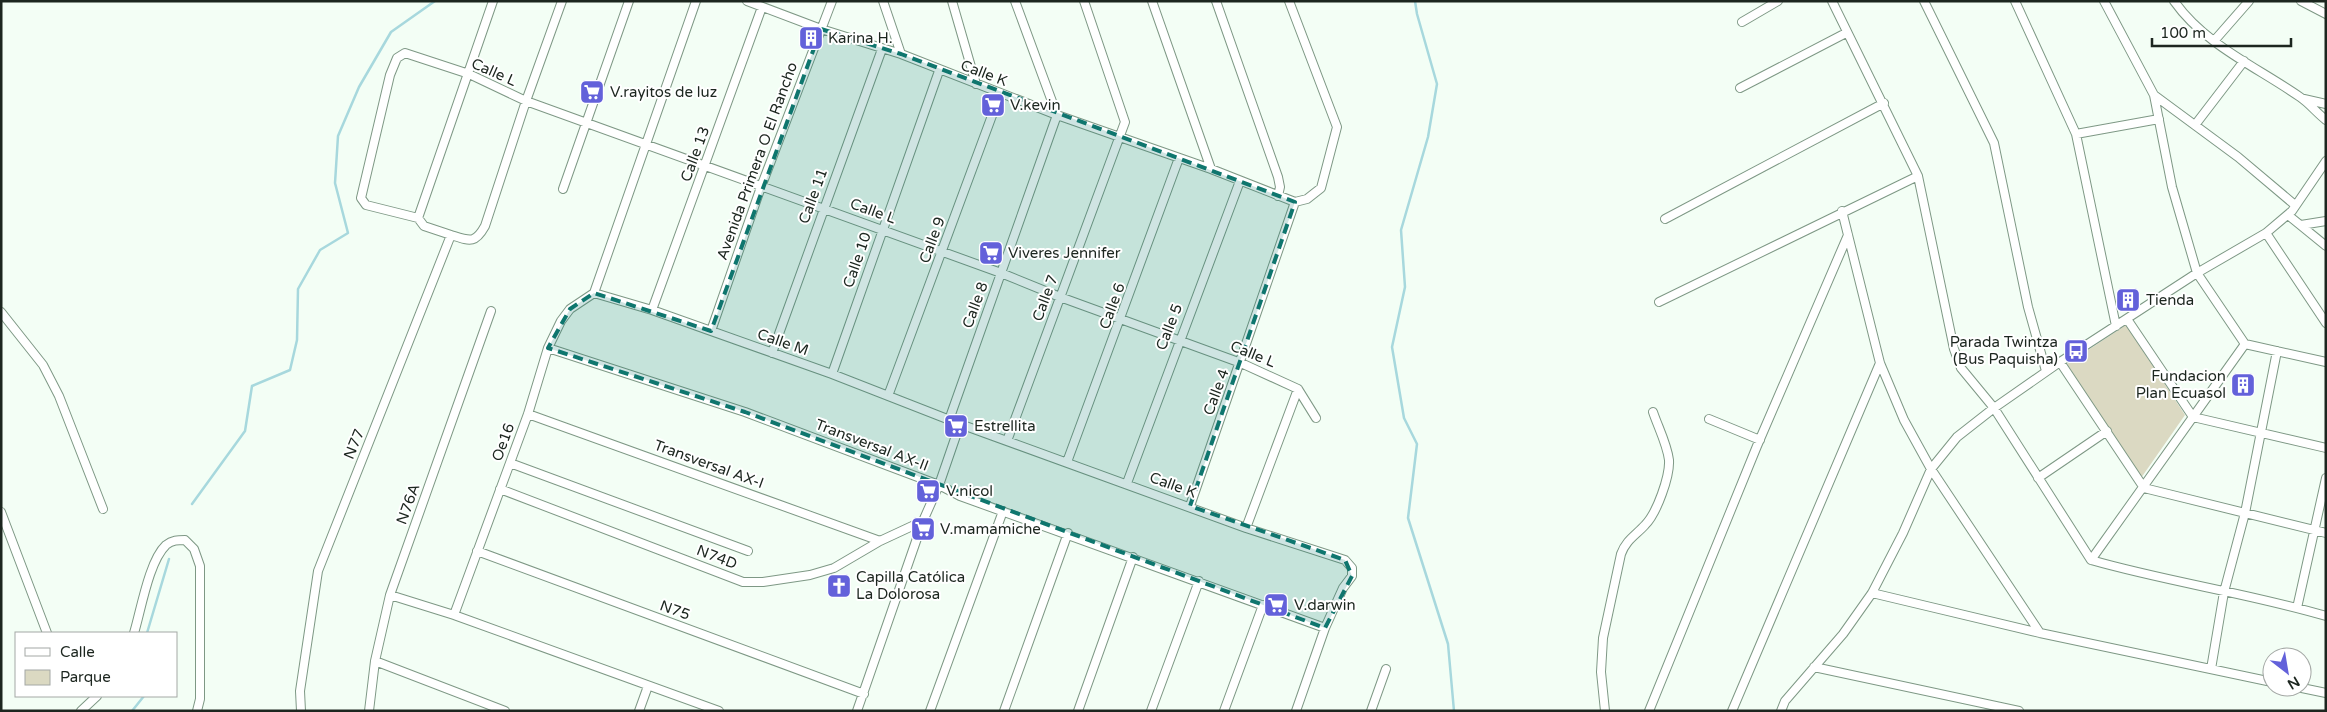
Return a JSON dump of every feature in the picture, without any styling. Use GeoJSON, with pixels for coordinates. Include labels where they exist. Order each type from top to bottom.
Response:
{"type":"FeatureCollection","features":[{"type":"Feature","properties":{"kind":"street"},"geometry":{"type":"LineString","coordinates":[[493,1],[418,218],[424,226],[472,240],[477,239],[485,226],[526,101],[562,1]]}},
{"type":"Feature","properties":{"kind":"street"},"geometry":{"type":"LineString","coordinates":[[564,189],[629,1]]}},
{"type":"Feature","properties":{"kind":"street"},"geometry":{"type":"LineString","coordinates":[[594,293],[696,1]]}},
{"type":"Feature","properties":{"kind":"street","name":"Calle K"},"geometry":{"type":"LineString","coordinates":[[747,1],[821,29],[901,54],[1000,94],[1211,169],[1295,202]]}},
{"type":"Feature","properties":{"kind":"street","name":"Avenida Primera O El Rancho"},"geometry":{"type":"LineString","coordinates":[[711,332],[761,187],[832,1]]}},
{"type":"Feature","properties":{"kind":"street"},"geometry":{"type":"LineString","coordinates":[[883,1],[901,54]]}},
{"type":"Feature","properties":{"kind":"street"},"geometry":{"type":"LineString","coordinates":[[952,1],[976,84]]}},
{"type":"Feature","properties":{"kind":"street"},"geometry":{"type":"LineString","coordinates":[[1015,1],[1057,115]]}},
{"type":"Feature","properties":{"kind":"street","name":"Calle 7"},"geometry":{"type":"LineString","coordinates":[[1008,441],[1125,122],[1084,1]]}},
{"type":"Feature","properties":{"kind":"street"},"geometry":{"type":"LineString","coordinates":[[1152,1],[1211,169]]}},
{"type":"Feature","properties":{"kind":"street"},"geometry":{"type":"LineString","coordinates":[[1216,1],[1278,177],[1280,187],[1278,196]]}},
{"type":"Feature","properties":{"kind":"street"},"geometry":{"type":"LineString","coordinates":[[1289,1],[1336,127],[1334,146],[1321,188],[1307,199],[1295,202]]}},
{"type":"Feature","properties":{"kind":"street"},"geometry":{"type":"LineString","coordinates":[[1742,22],[1778,1]]}},
{"type":"Feature","properties":{"kind":"street"},"geometry":{"type":"LineString","coordinates":[[1832,1],[1846,33],[1884,103],[1918,176],[1954,349],[1961,368],[1994,408],[2091,560],[2144,575],[2298,608],[2326,616]]}},
{"type":"Feature","properties":{"kind":"street"},"geometry":{"type":"LineString","coordinates":[[1924,1],[1994,143],[2028,307],[2046,371]]}},
{"type":"Feature","properties":{"kind":"street"},"geometry":{"type":"LineString","coordinates":[[2015,1],[2076,134],[2116,326]]}},
{"type":"Feature","properties":{"kind":"street"},"geometry":{"type":"LineString","coordinates":[[2104,1],[2154,95],[2172,187],[2197,273],[2245,344],[2326,362]]}},
{"type":"Feature","properties":{"kind":"street"},"geometry":{"type":"LineString","coordinates":[[2174,1],[2185,17],[2214,41],[2302,98],[2326,120]]}},
{"type":"Feature","properties":{"kind":"street"},"geometry":{"type":"LineString","coordinates":[[2214,41],[2249,1]]}},
{"type":"Feature","properties":{"kind":"street"},"geometry":{"type":"LineString","coordinates":[[2300,1],[2326,14]]}},
{"type":"Feature","properties":{"kind":"street","name":"Calle 13"},"geometry":{"type":"LineString","coordinates":[[652,310],[762,7]]}},
{"type":"Feature","properties":{"kind":"street"},"geometry":{"type":"LineString","coordinates":[[1740,88],[1846,33]]}},
{"type":"Feature","properties":{"kind":"street","name":"Calle 11"},"geometry":{"type":"LineString","coordinates":[[772,353],[882,49]]}},
{"type":"Feature","properties":{"kind":"street","name":"Calle L"},"geometry":{"type":"LineString","coordinates":[[418,218],[366,205],[360,198],[390,75],[397,58],[405,53],[469,74],[526,101],[647,143],[761,187],[882,229],[1060,297],[1122,318],[1178,341],[1241,363],[1298,388]]}},
{"type":"Feature","properties":{"kind":"street"},"geometry":{"type":"LineString","coordinates":[[2195,125],[2244,61]]}},
{"type":"Feature","properties":{"kind":"street","name":"Calle 10"},"geometry":{"type":"LineString","coordinates":[[832,374],[939,70]]}},
{"type":"Feature","properties":{"kind":"street","name":"Calle 9"},"geometry":{"type":"LineString","coordinates":[[888,396],[1000,94]]}},
{"type":"Feature","properties":{"kind":"street"},"geometry":{"type":"LineString","coordinates":[[2154,95],[2195,125],[2295,205]]}},
{"type":"Feature","properties":{"kind":"street"},"geometry":{"type":"LineString","coordinates":[[2302,98],[2326,104]]}},
{"type":"Feature","properties":{"kind":"street"},"geometry":{"type":"LineString","coordinates":[[1665,220],[1884,103]]}},
{"type":"Feature","properties":{"kind":"street","name":"Calle 8"},"geometry":{"type":"LineString","coordinates":[[949,420],[1057,115]]}},
{"type":"Feature","properties":{"kind":"street"},"geometry":{"type":"LineString","coordinates":[[2076,134],[2159,119]]}},
{"type":"Feature","properties":{"kind":"street","name":"Calle 6"},"geometry":{"type":"LineString","coordinates":[[1067,462],[1122,318],[1179,158]]}},
{"type":"Feature","properties":{"kind":"street"},"geometry":{"type":"LineString","coordinates":[[1781,711],[1785,701],[1843,634],[1872,593],[1903,533],[1931,469],[1957,437],[2046,371],[2197,273],[2266,233],[2288,215],[2326,161]]}},
{"type":"Feature","properties":{"kind":"street"},"geometry":{"type":"LineString","coordinates":[[1659,302],[1842,211],[1918,176]]}},
{"type":"Feature","properties":{"kind":"street","name":"Calle 5"},"geometry":{"type":"LineString","coordinates":[[1127,483],[1178,341],[1240,181]]}},
{"type":"Feature","properties":{"kind":"street","name":"Calle 4"},"geometry":{"type":"LineString","coordinates":[[1190,506],[1241,363],[1295,202]]}},
{"type":"Feature","properties":{"kind":"street"},"geometry":{"type":"LineString","coordinates":[[1842,211],[1880,363],[1904,420],[1931,469],[2040,633]]}},
{"type":"Feature","properties":{"kind":"street"},"geometry":{"type":"LineString","coordinates":[[2288,215],[2326,246]]}},
{"type":"Feature","properties":{"kind":"street"},"geometry":{"type":"LineString","coordinates":[[2301,225],[2326,221]]}},
{"type":"Feature","properties":{"kind":"street"},"geometry":{"type":"LineString","coordinates":[[2266,233],[2326,323]]}},
{"type":"Feature","properties":{"kind":"street","name":"N77"},"geometry":{"type":"LineString","coordinates":[[301,711],[300,692],[318,571],[451,235]]}},
{"type":"Feature","properties":{"kind":"street"},"geometry":{"type":"LineString","coordinates":[[1649,711],[1760,440],[1848,235]]}},
{"type":"Feature","properties":{"kind":"street","name":"Calle M"},"geometry":{"type":"LineString","coordinates":[[594,293],[652,310],[832,374],[960,424]]}},
{"type":"Feature","properties":{"kind":"street","name":"Oe16"},"geometry":{"type":"LineString","coordinates":[[454,615],[528,414],[548,348],[561,321],[570,309],[594,293]]}},
{"type":"Feature","properties":{"kind":"street","name":"N76A"},"geometry":{"type":"LineString","coordinates":[[369,711],[375,661],[390,595],[491,311]]}},
{"type":"Feature","properties":{"kind":"street"},"geometry":{"type":"LineString","coordinates":[[1,312],[43,365],[59,396],[104,509]]}},
{"type":"Feature","properties":{"kind":"street"},"geometry":{"type":"LineString","coordinates":[[2127,319],[2192,418],[2326,448]]}},
{"type":"Feature","properties":{"kind":"street"},"geometry":{"type":"LineString","coordinates":[[2091,560],[2245,344]]}},
{"type":"Feature","properties":{"kind":"street","name":"Transversal AX-II"},"geometry":{"type":"LineString","coordinates":[[548,348],[745,412],[1004,511],[1325,628]]}},
{"type":"Feature","properties":{"kind":"street"},"geometry":{"type":"LineString","coordinates":[[2211,669],[2224,592],[2245,513],[2277,352]]}},
{"type":"Feature","properties":{"kind":"street"},"geometry":{"type":"LineString","coordinates":[[2060,362],[2144,488],[2326,533]]}},
{"type":"Feature","properties":{"kind":"street"},"geometry":{"type":"LineString","coordinates":[[1732,711],[1880,363]]}},
{"type":"Feature","properties":{"kind":"street"},"geometry":{"type":"LineString","coordinates":[[1298,388],[1316,418]]}},
{"type":"Feature","properties":{"kind":"street"},"geometry":{"type":"LineString","coordinates":[[1246,528],[1298,388]]}},
{"type":"Feature","properties":{"kind":"street"},"geometry":{"type":"LineString","coordinates":[[1605,711],[1601,672],[1603,638],[1621,554],[1625,544],[1646,524],[1654,511],[1664,488],[1669,461],[1654,412]]}},
{"type":"Feature","properties":{"kind":"street","name":"Transversal AX-I"},"geometry":{"type":"LineString","coordinates":[[528,414],[880,540]]}},
{"type":"Feature","properties":{"kind":"street"},"geometry":{"type":"LineString","coordinates":[[1709,419],[1760,440]]}},
{"type":"Feature","properties":{"kind":"street"},"geometry":{"type":"LineString","coordinates":[[858,711],[923,521],[939,485],[960,424]]}},
{"type":"Feature","properties":{"kind":"street","name":"Calle K"},"geometry":{"type":"LineString","coordinates":[[960,424],[1127,483],[1246,528],[1345,560],[1349,563],[1352,572],[1325,628]]}},
{"type":"Feature","properties":{"kind":"street"},"geometry":{"type":"LineString","coordinates":[[2038,478],[2107,431]]}},
{"type":"Feature","properties":{"kind":"street"},"geometry":{"type":"LineString","coordinates":[[510,463],[748,551]]}},
{"type":"Feature","properties":{"kind":"street"},"geometry":{"type":"LineString","coordinates":[[2298,608],[2326,478]]}},
{"type":"Feature","properties":{"kind":"street","name":"N74D"},"geometry":{"type":"LineString","coordinates":[[500,489],[743,582],[763,582],[810,576],[834,568],[880,540],[923,521]]}},
{"type":"Feature","properties":{"kind":"street"},"geometry":{"type":"LineString","coordinates":[[930,711],[1004,511]]}},
{"type":"Feature","properties":{"kind":"street"},"geometry":{"type":"LineString","coordinates":[[1,512],[47,632]]}},
{"type":"Feature","properties":{"kind":"street"},"geometry":{"type":"LineString","coordinates":[[1004,711],[1068,533]]}},
{"type":"Feature","properties":{"kind":"street"},"geometry":{"type":"LineString","coordinates":[[134,632],[157,556],[167,545],[175,540],[185,540],[194,549],[200,566],[200,699],[197,711]]}},
{"type":"Feature","properties":{"kind":"street","name":"N75"},"geometry":{"type":"LineString","coordinates":[[477,551],[864,694]]}},
{"type":"Feature","properties":{"kind":"street"},"geometry":{"type":"LineString","coordinates":[[1078,711],[1133,557]]}},
{"type":"Feature","properties":{"kind":"street"},"geometry":{"type":"LineString","coordinates":[[1150,711],[1199,581]]}},
{"type":"Feature","properties":{"kind":"street"},"geometry":{"type":"LineString","coordinates":[[1872,593],[2040,633],[2262,680]]}},
{"type":"Feature","properties":{"kind":"street"},"geometry":{"type":"LineString","coordinates":[[390,595],[454,615],[719,711]]}},
{"type":"Feature","properties":{"kind":"street"},"geometry":{"type":"LineString","coordinates":[[1224,711],[1263,605]]}},
{"type":"Feature","properties":{"kind":"street"},"geometry":{"type":"LineString","coordinates":[[1296,711],[1325,628]]}},
{"type":"Feature","properties":{"kind":"street"},"geometry":{"type":"LineString","coordinates":[[375,661],[488,708],[505,711]]}},
{"type":"Feature","properties":{"kind":"street"},"geometry":{"type":"LineString","coordinates":[[1814,667],[2018,711]]}},
{"type":"Feature","properties":{"kind":"street"},"geometry":{"type":"LineString","coordinates":[[1371,711],[1386,668]]}},
{"type":"Feature","properties":{"kind":"street"},"geometry":{"type":"LineString","coordinates":[[639,711],[648,686]]}},
{"type":"Feature","properties":{"kind":"street"},"geometry":{"type":"LineString","coordinates":[[2312,690],[2326,693]]}},
{"type":"Feature","properties":{"kind":"street"},"geometry":{"type":"LineString","coordinates":[[81,711],[96,697]]}},
{"type":"Feature","properties":{"kind":"highlighted area"},"geometry":{"type":"Polygon","coordinates":[[[821,29],[901,54],[1295,202],[1190,506],[1345,560],[1352,576],[1325,628],[745,412],[548,348],[570,309],[594,293],[711,331],[821,29]]]}},
{"type":"Feature","properties":{"kind":"green space"},"geometry":{"type":"Polygon","coordinates":[[[2126,325],[2185,415],[2141,478],[2067,364],[2126,325]]]}},
{"type":"Feature","properties":{"kind":"waterway"},"geometry":{"type":"LineString","coordinates":[[192,504],[245,431],[252,386],[290,370],[297,340],[298,289],[320,250],[348,233],[335,183],[338,136],[359,87],[391,32],[435,1]]}},
{"type":"Feature","properties":{"kind":"waterway"},"geometry":{"type":"LineString","coordinates":[[1415,1],[1437,84],[1428,137],[1401,230],[1405,287],[1392,347],[1404,418],[1417,444],[1408,518],[1448,644],[1454,711]]}},
{"type":"Feature","properties":{"kind":"waterway"},"geometry":{"type":"LineString","coordinates":[[147,632],[169,559]]}},
{"type":"Feature","properties":{"kind":"waterway"},"geometry":{"type":"LineString","coordinates":[[132,711],[143,697]]}},
{"type":"Feature","properties":{"kind":"place","name":"Karina H."},"geometry":{"type":"Point","coordinates":[811,38]}},
{"type":"Feature","properties":{"kind":"place","name":"V.rayitos de luz"},"geometry":{"type":"Point","coordinates":[592,92]}},
{"type":"Feature","properties":{"kind":"place","name":"V.kevin"},"geometry":{"type":"Point","coordinates":[993,105]}},
{"type":"Feature","properties":{"kind":"place","name":"Viveres Jennifer"},"geometry":{"type":"Point","coordinates":[991,253]}},
{"type":"Feature","properties":{"kind":"place","name":"Tienda"},"geometry":{"type":"Point","coordinates":[2128,300]}},
{"type":"Feature","properties":{"kind":"place","name":"Parada Twintza (Bus Paquisha)"},"geometry":{"type":"Point","coordinates":[2076,351]}},
{"type":"Feature","properties":{"kind":"place","name":"Fundacion Plan Ecuasol"},"geometry":{"type":"Point","coordinates":[2243,385]}},
{"type":"Feature","properties":{"kind":"place","name":"Estrellita"},"geometry":{"type":"Point","coordinates":[956,426]}},
{"type":"Feature","properties":{"kind":"place","name":"V.nicol"},"geometry":{"type":"Point","coordinates":[928,491]}},
{"type":"Feature","properties":{"kind":"place","name":"V.mamamiche"},"geometry":{"type":"Point","coordinates":[923,529]}},
{"type":"Feature","properties":{"kind":"place","name":"Capilla Católica La Dolorosa"},"geometry":{"type":"Point","coordinates":[839,586]}},
{"type":"Feature","properties":{"kind":"place","name":"V.darwin"},"geometry":{"type":"Point","coordinates":[1276,605]}}]}
